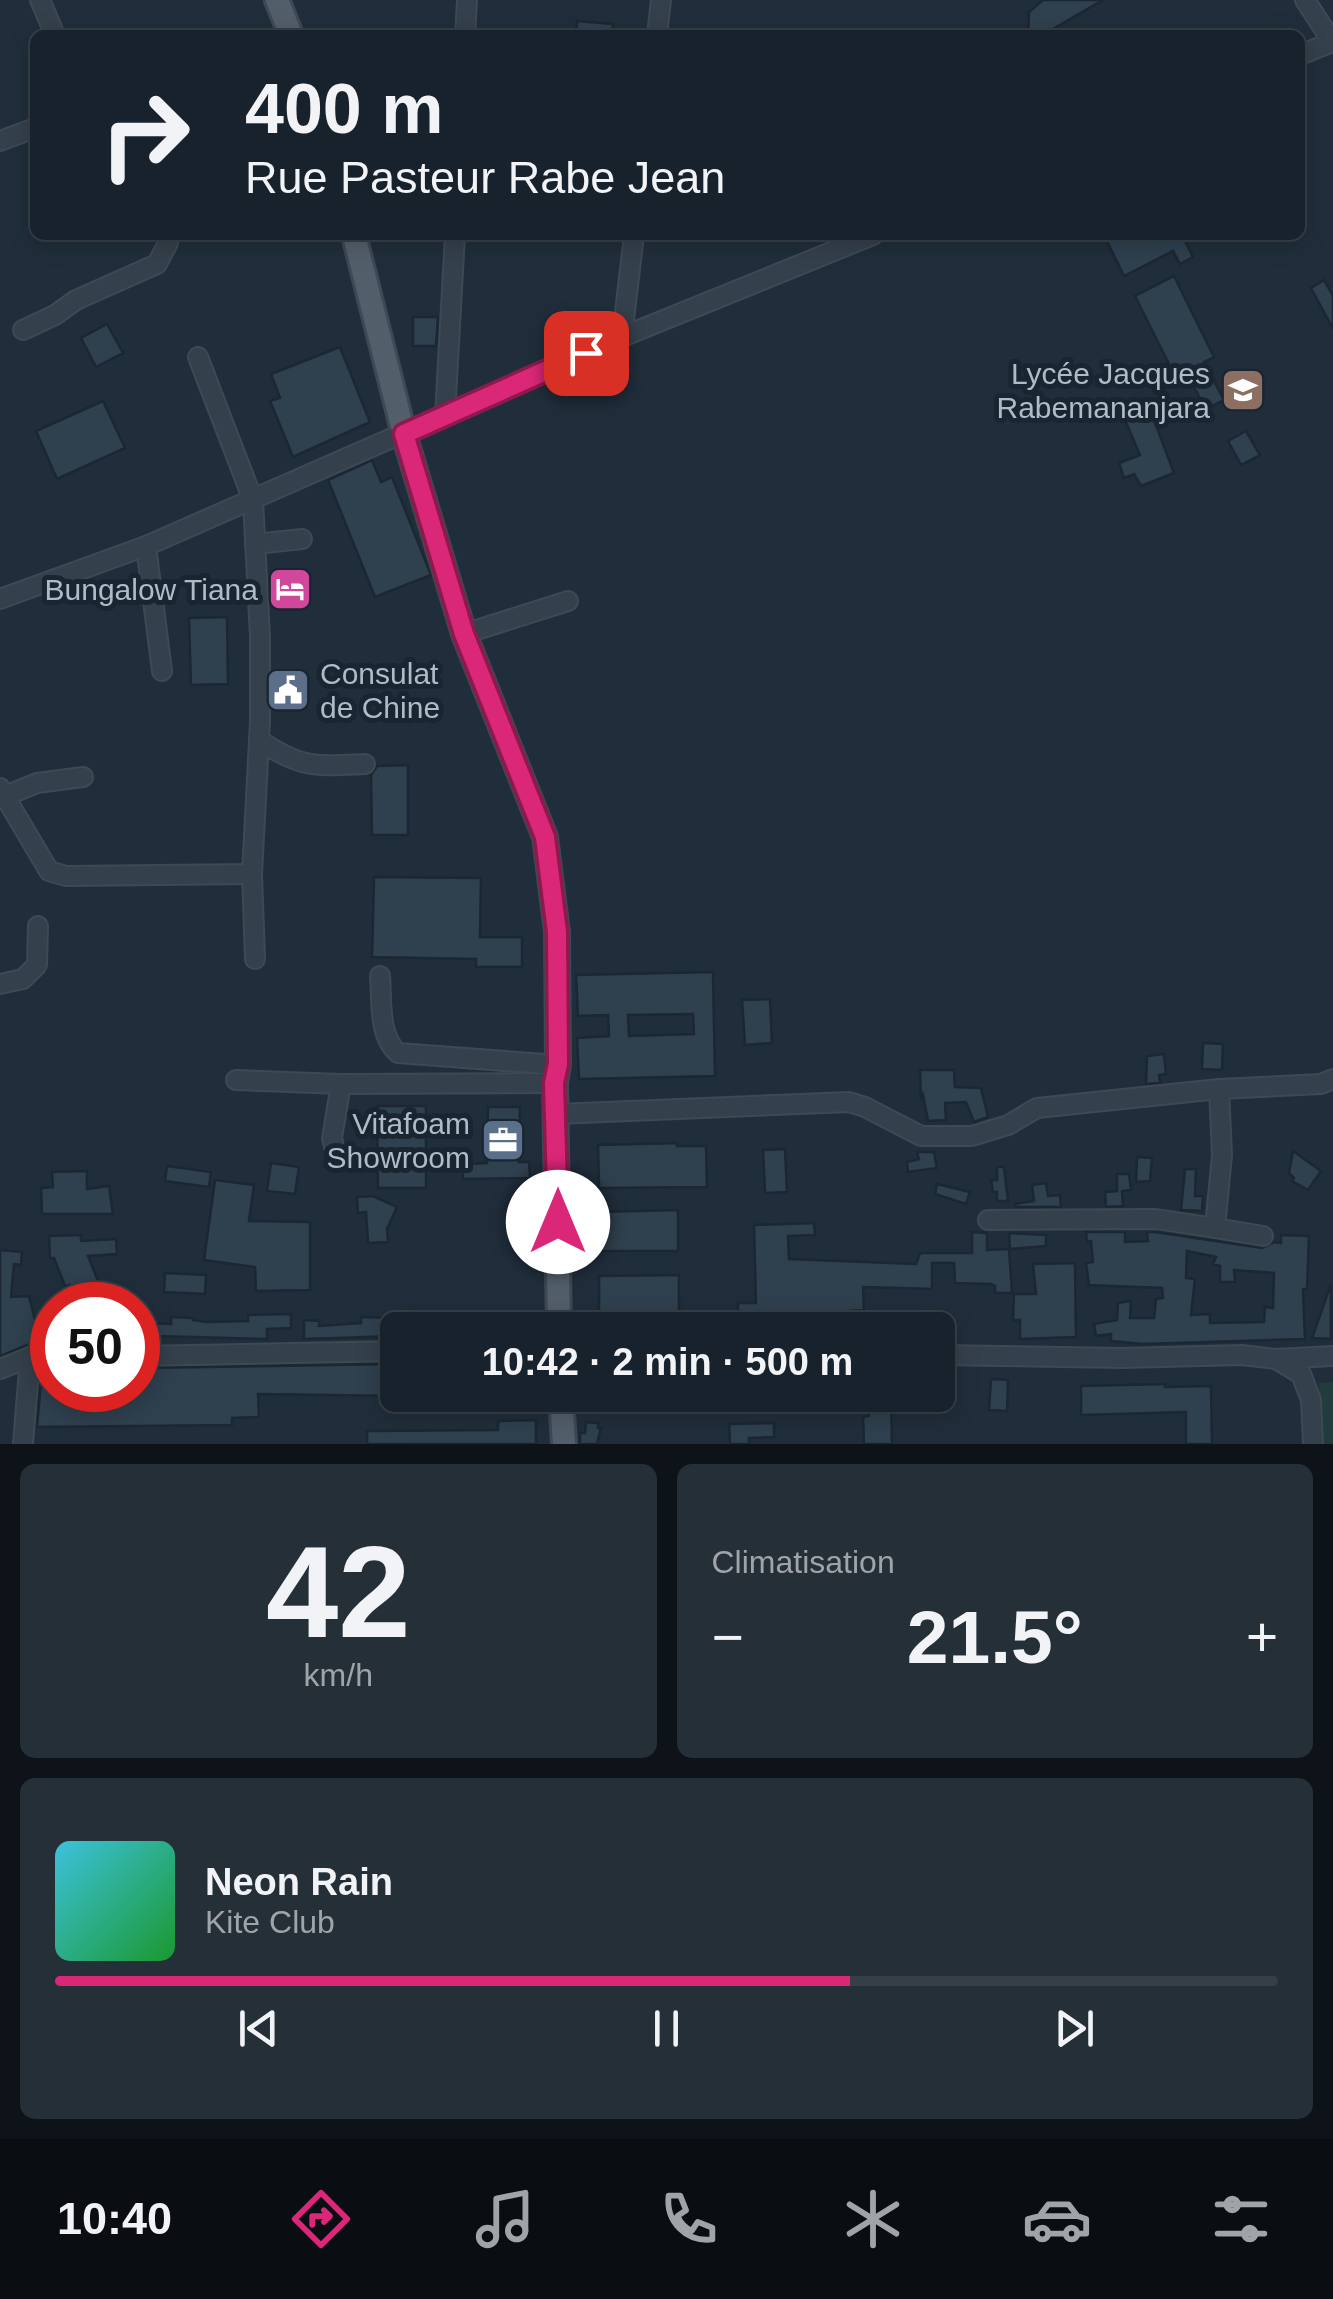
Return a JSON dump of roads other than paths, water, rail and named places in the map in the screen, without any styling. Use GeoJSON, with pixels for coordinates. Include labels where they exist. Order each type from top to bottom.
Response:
{"type":"FeatureCollection","features":[{"type":"Feature","properties":{"kind":"main road"},"geometry":{"type":"LineString","coordinates":[[277,0],[290,30]]}},
{"type":"Feature","properties":{"kind":"main road"},"geometry":{"type":"LineString","coordinates":[[355,240],[404,434],[464,634],[545,837],[557,932],[559,1312]]}},
{"type":"Feature","properties":{"kind":"main road"},"geometry":{"type":"LineString","coordinates":[[563,1412],[564,1444]]}},
{"type":"Feature","properties":{"kind":"street"},"geometry":{"type":"LineString","coordinates":[[40,0],[52,30]]}},
{"type":"Feature","properties":{"kind":"street"},"geometry":{"type":"LineString","coordinates":[[465,30],[467,0]]}},
{"type":"Feature","properties":{"kind":"street"},"geometry":{"type":"LineString","coordinates":[[657,30],[661,0]]}},
{"type":"Feature","properties":{"kind":"street"},"geometry":{"type":"LineString","coordinates":[[1305,0],[1332,42],[1305,53]]}},
{"type":"Feature","properties":{"kind":"street"},"geometry":{"type":"LineString","coordinates":[[0,141],[30,130]]}},
{"type":"Feature","properties":{"kind":"street"},"geometry":{"type":"LineString","coordinates":[[24,330],[76,300],[157,264],[167,240]]}},
{"type":"Feature","properties":{"kind":"street"},"geometry":{"type":"LineString","coordinates":[[445,416],[454,240]]}},
{"type":"Feature","properties":{"kind":"street"},"geometry":{"type":"LineString","coordinates":[[622,337],[633,240]]}},
{"type":"Feature","properties":{"kind":"street"},"geometry":{"type":"LineString","coordinates":[[0,600],[146,546],[622,337],[861,240]]}},
{"type":"Feature","properties":{"kind":"street"},"geometry":{"type":"LineString","coordinates":[[198,357],[253,500],[259,740],[252,874],[256,959]]}},
{"type":"Feature","properties":{"kind":"street"},"geometry":{"type":"LineString","coordinates":[[255,544],[302,538]]}},
{"type":"Feature","properties":{"kind":"street"},"geometry":{"type":"LineString","coordinates":[[146,546],[162,670]]}},
{"type":"Feature","properties":{"kind":"street"},"geometry":{"type":"LineString","coordinates":[[464,634],[568,601]]}},
{"type":"Feature","properties":{"kind":"street"},"geometry":{"type":"LineString","coordinates":[[259,740],[289,760],[312,766],[365,764]]}},
{"type":"Feature","properties":{"kind":"street"},"geometry":{"type":"LineString","coordinates":[[83,777],[2,792],[48,872],[84,876],[252,874]]}},
{"type":"Feature","properties":{"kind":"street"},"geometry":{"type":"LineString","coordinates":[[0,984],[23,979],[37,966],[38,926]]}},
{"type":"Feature","properties":{"kind":"street"},"geometry":{"type":"LineString","coordinates":[[380,976],[385,1031],[398,1053],[556,1074]]}},
{"type":"Feature","properties":{"kind":"street"},"geometry":{"type":"LineString","coordinates":[[236,1080],[340,1084],[556,1074]]}},
{"type":"Feature","properties":{"kind":"street"},"geometry":{"type":"LineString","coordinates":[[557,1114],[849,1102],[921,1136],[972,1136],[1008,1125],[1037,1108],[1219,1089],[1320,1084],[1333,1079]]}},
{"type":"Feature","properties":{"kind":"street"},"geometry":{"type":"LineString","coordinates":[[338,1159],[332,1138],[340,1084]]}},
{"type":"Feature","properties":{"kind":"street"},"geometry":{"type":"LineString","coordinates":[[1215,1228],[1222,1155],[1219,1089]]}},
{"type":"Feature","properties":{"kind":"street"},"geometry":{"type":"LineString","coordinates":[[988,1220],[1156,1219],[1263,1236]]}},
{"type":"Feature","properties":{"kind":"street"},"geometry":{"type":"LineString","coordinates":[[160,1356],[380,1352]]}},
{"type":"Feature","properties":{"kind":"street"},"geometry":{"type":"LineString","coordinates":[[955,1355],[1333,1356]]}},
{"type":"Feature","properties":{"kind":"street"},"geometry":{"type":"LineString","coordinates":[[0,1369],[30,1358],[23,1444]]}},
{"type":"Feature","properties":{"kind":"street"},"geometry":{"type":"LineString","coordinates":[[1276,1358],[1301,1374],[1311,1400],[1313,1444]]}},
{"type":"Feature","properties":{"kind":"place","name":"Lycée Jacques Rabemananjara"},"geometry":{"type":"Point","coordinates":[1243,390]}},
{"type":"Feature","properties":{"kind":"place","name":"Bungalow Tiana"},"geometry":{"type":"Point","coordinates":[290,589]}},
{"type":"Feature","properties":{"kind":"place","name":"Consulat de Chine"},"geometry":{"type":"Point","coordinates":[288,690]}},
{"type":"Feature","properties":{"kind":"place","name":"Vitafoam Showroom"},"geometry":{"type":"Point","coordinates":[503,1140]}}]}
